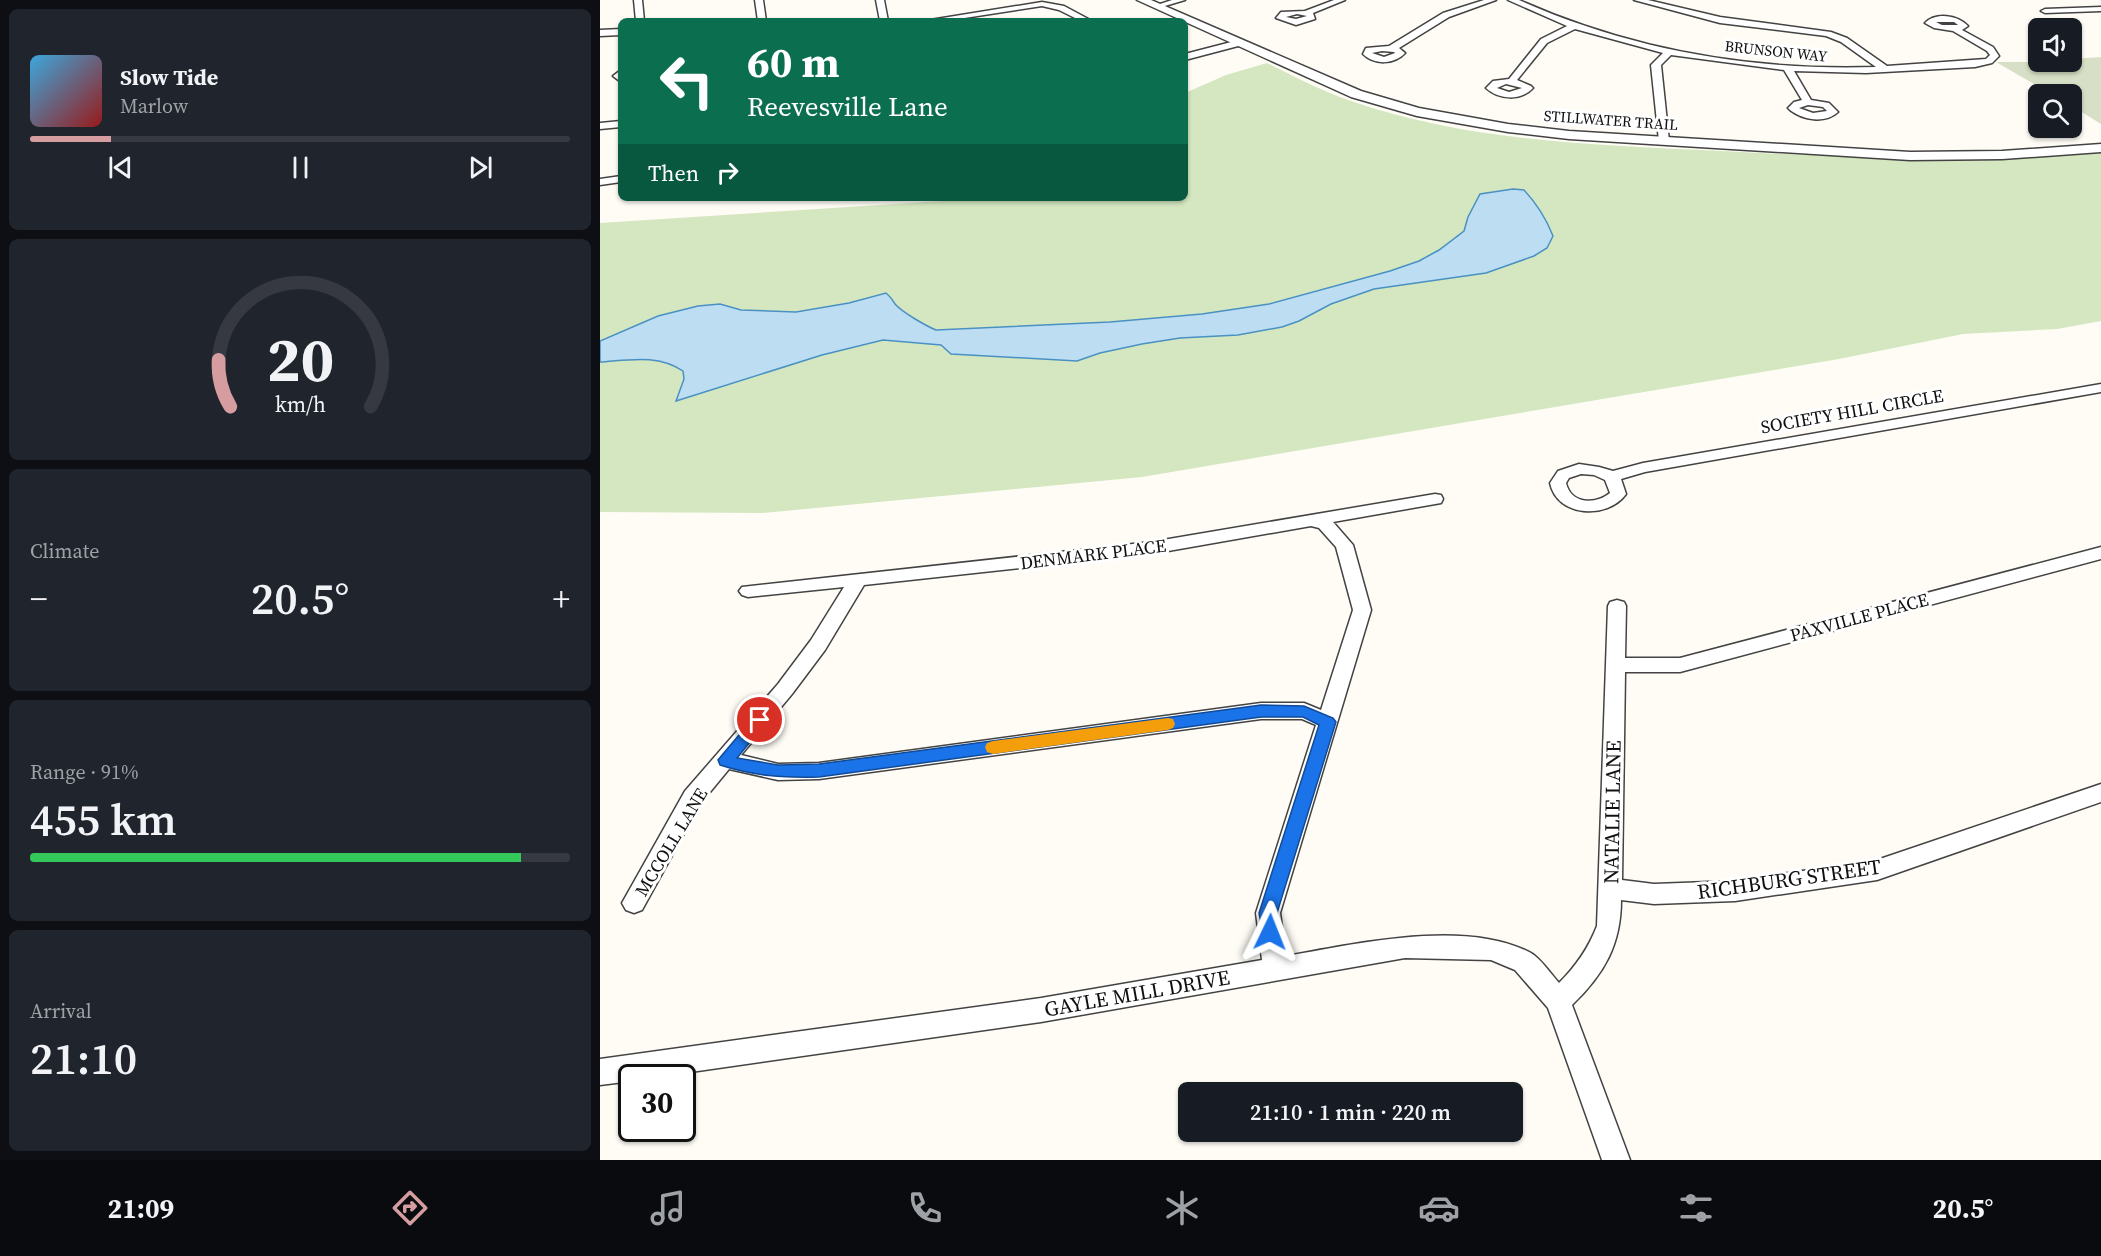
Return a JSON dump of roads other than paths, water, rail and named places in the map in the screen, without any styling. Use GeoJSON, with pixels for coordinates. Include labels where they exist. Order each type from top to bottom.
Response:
{"type":"FeatureCollection","features":[{"type":"Feature","properties":{"kind":"street"},"geometry":{"type":"LineString","coordinates":[[638,0],[640,18]]}},
{"type":"Feature","properties":{"kind":"street"},"geometry":{"type":"LineString","coordinates":[[759,0],[762,18]]}},
{"type":"Feature","properties":{"kind":"street"},"geometry":{"type":"LineString","coordinates":[[880,0],[883,18]]}},
{"type":"Feature","properties":{"kind":"street","name":"STILLWATER TRAIL"},"geometry":{"type":"LineString","coordinates":[[1142,0],[1184,18]]}},
{"type":"Feature","properties":{"kind":"street"},"geometry":{"type":"LineString","coordinates":[[1158,6],[1181,0]]}},
{"type":"Feature","properties":{"kind":"street"},"geometry":{"type":"LineString","coordinates":[[1306,13],[1341,0]]}},
{"type":"Feature","properties":{"kind":"street"},"geometry":{"type":"LineString","coordinates":[[1392,48],[1446,15],[1492,0]]}},
{"type":"Feature","properties":{"kind":"street","name":"BRUNSON WAY"},"geometry":{"type":"LineString","coordinates":[[1512,0],[1574,26],[1670,50],[1787,68],[1885,69],[1975,64],[1989,61],[1995,56],[1990,49],[1955,29]]}},
{"type":"Feature","properties":{"kind":"street"},"geometry":{"type":"LineString","coordinates":[[1638,0],[1720,20],[1828,33],[1844,40],[1885,69]]}},
{"type":"Feature","properties":{"kind":"street"},"geometry":{"type":"LineString","coordinates":[[948,18],[1042,4],[1061,8],[1082,18]]}},
{"type":"Feature","properties":{"kind":"street"},"geometry":{"type":"LineString","coordinates":[[2088,9],[2101,19]]}},
{"type":"Feature","properties":{"kind":"street"},"geometry":{"type":"LineString","coordinates":[[2045,12],[2101,9]]}},
{"type":"Feature","properties":{"kind":"street","name":"STILLWATER TRAIL"},"geometry":{"type":"LineString","coordinates":[[1188,20],[1334,86],[1417,112],[1508,128],[1569,135],[1910,156],[2002,155],[2101,148]]}},
{"type":"Feature","properties":{"kind":"street"},"geometry":{"type":"LineString","coordinates":[[1512,81],[1542,41],[1556,32],[1574,26]]}},
{"type":"Feature","properties":{"kind":"street"},"geometry":{"type":"LineString","coordinates":[[600,33],[618,32]]}},
{"type":"Feature","properties":{"kind":"street"},"geometry":{"type":"LineString","coordinates":[[1188,56],[1239,44]]}},
{"type":"Feature","properties":{"kind":"street"},"geometry":{"type":"LineString","coordinates":[[1664,141],[1656,65],[1670,50]]}},
{"type":"Feature","properties":{"kind":"street"},"geometry":{"type":"LineString","coordinates":[[1787,68],[1808,102]]}},
{"type":"Feature","properties":{"kind":"street"},"geometry":{"type":"LineString","coordinates":[[600,126],[618,124]]}},
{"type":"Feature","properties":{"kind":"street"},"geometry":{"type":"LineString","coordinates":[[600,182],[618,179]]}},
{"type":"Feature","properties":{"kind":"street","name":"SOCIETY HILL CIRCLE"},"geometry":{"type":"LineString","coordinates":[[1611,477],[1643,468],[2101,387]]}},
{"type":"Feature","properties":{"kind":"street","name":"DENMARK PLACE"},"geometry":{"type":"LineString","coordinates":[[748,591],[1151,548],[1435,499]]}},
{"type":"Feature","properties":{"kind":"street"},"geometry":{"type":"LineString","coordinates":[[1275,970],[1268,913],[1362,610],[1344,545],[1325,524],[1313,520]]}},
{"type":"Feature","properties":{"kind":"street","name":"PAXVILLE PLACE"},"geometry":{"type":"LineString","coordinates":[[1616,665],[1680,665],[2101,553]]}},
{"type":"Feature","properties":{"kind":"street","name":"MCCOLL LANE"},"geometry":{"type":"LineString","coordinates":[[634,903],[693,797],[771,707],[811,654],[858,579]]}},
{"type":"Feature","properties":{"kind":"street","name":"NATALIE LANE"},"geometry":{"type":"LineString","coordinates":[[1558,1001],[1581,981],[1599,955],[1609,926],[1617,606]]}},
{"type":"Feature","properties":{"kind":"street"},"geometry":{"type":"LineString","coordinates":[[726,760],[778,772],[819,771],[1261,711],[1304,711],[1328,722]]}},
{"type":"Feature","properties":{"kind":"street","name":"RICHBURG STREET"},"geometry":{"type":"LineString","coordinates":[[1610,890],[1654,894],[1735,891],[1877,870],[2101,793]]}},
{"type":"Feature","properties":{"kind":"street","name":"GAYLE MILL DRIVE"},"geometry":{"type":"LineString","coordinates":[[600,1072],[1041,1010],[1405,947],[1492,949],[1524,962],[1558,1001],[1616,1160]]}},
{"type":"Feature","properties":{"kind":"water"},"geometry":{"type":"Polygon","coordinates":[[[1513,189],[1524,190],[1529,195],[1544,217],[1553,236],[1547,248],[1534,256],[1486,273],[1374,289],[1331,304],[1282,327],[1238,335],[1180,338],[1142,344],[1100,353],[1077,361],[951,354],[941,345],[883,340],[822,355],[676,401],[684,379],[683,371],[664,362],[653,360],[600,362],[600,341],[658,316],[698,306],[720,304],[741,310],[796,312],[849,303],[886,293],[903,311],[936,330],[1110,322],[1202,314],[1269,304],[1419,261],[1439,250],[1464,231],[1468,217],[1480,194],[1513,189]]]}}]}
